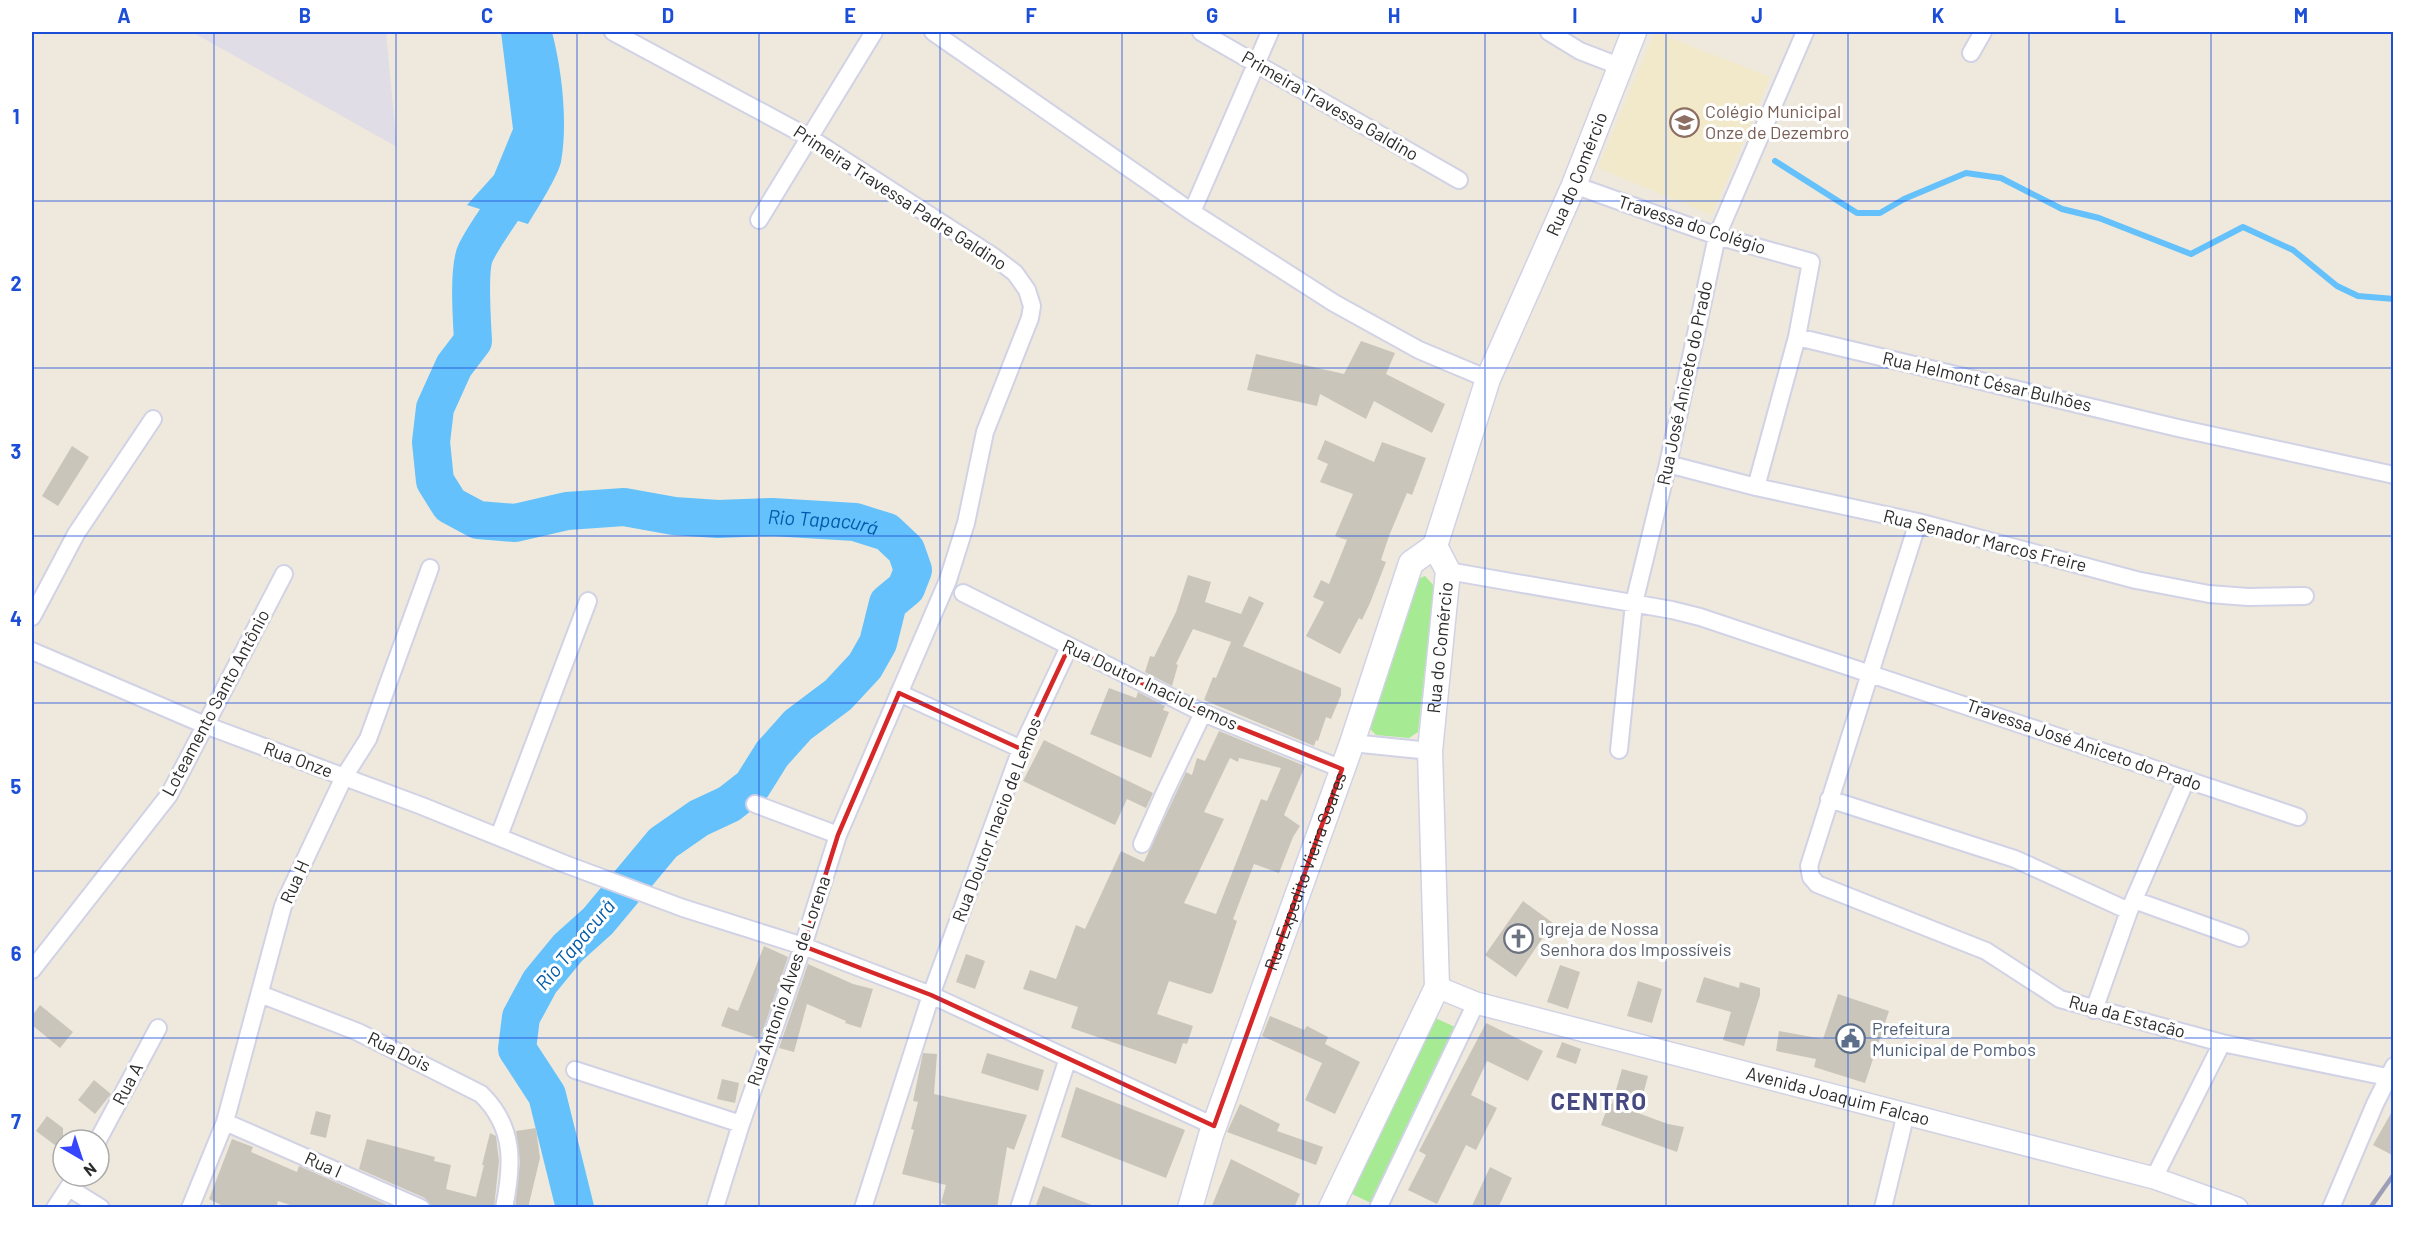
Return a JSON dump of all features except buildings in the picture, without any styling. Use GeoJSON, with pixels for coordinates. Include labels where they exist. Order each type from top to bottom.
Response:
{"type":"FeatureCollection","features":[{"type":"Feature","properties":{"kind":"main road","name":"Rua do Comércio"},"geometry":{"type":"LineString","coordinates":[[1331,1208],[1437,987],[1430,751],[1448,571],[1435,546],[1488,379],[1574,185],[1634,32]]}},
{"type":"Feature","properties":{"kind":"main road","name":"Rua Expedito Vieira Soares"},"geometry":{"type":"LineString","coordinates":[[1190,1208],[1214,1126],[1352,743],[1411,563],[1435,546]]}},
{"type":"Feature","properties":{"kind":"street","name":"Primeira Travessa Padre Galdino"},"geometry":{"type":"LineString","coordinates":[[613,32],[810,138],[1007,266],[1022,281],[1030,298],[1030,318],[985,432],[960,544],[948,580],[898,693],[872,759]]}},
{"type":"Feature","properties":{"kind":"street"},"geometry":{"type":"LineString","coordinates":[[759,220],[874,32]]}},
{"type":"Feature","properties":{"kind":"street"},"geometry":{"type":"LineString","coordinates":[[933,32],[1192,212],[1372,326],[1419,350],[1488,379]]}},
{"type":"Feature","properties":{"kind":"street","name":"Primeira Travessa Galdino"},"geometry":{"type":"LineString","coordinates":[[1201,32],[1459,180]]}},
{"type":"Feature","properties":{"kind":"street"},"geometry":{"type":"LineString","coordinates":[[1192,212],[1270,32]]}},
{"type":"Feature","properties":{"kind":"street"},"geometry":{"type":"LineString","coordinates":[[1549,32],[1580,51],[1619,66]]}},
{"type":"Feature","properties":{"kind":"street","name":"Rua José Aniceto do Prado"},"geometry":{"type":"LineString","coordinates":[[1619,750],[1634,603],[1668,464],[1717,236],[1805,32]]}},
{"type":"Feature","properties":{"kind":"street"},"geometry":{"type":"LineString","coordinates":[[1971,53],[1983,32]]}},
{"type":"Feature","properties":{"kind":"street","name":"Travessa do Colégio"},"geometry":{"type":"LineString","coordinates":[[1574,185],[1717,236],[1811,262],[1797,337]]}},
{"type":"Feature","properties":{"kind":"street"},"geometry":{"type":"LineString","coordinates":[[1756,487],[1797,337]]}},
{"type":"Feature","properties":{"kind":"street","name":"Rua Helmont César Bulhões"},"geometry":{"type":"LineString","coordinates":[[1797,337],[2178,428],[2394,476]]}},
{"type":"Feature","properties":{"kind":"street"},"geometry":{"type":"LineString","coordinates":[[32,617],[76,534],[153,419]]}},
{"type":"Feature","properties":{"kind":"street","name":"Rua Senador Marcos Freire"},"geometry":{"type":"LineString","coordinates":[[1668,464],[1756,487],[1918,522],[2157,584],[2219,595],[2305,597]]}},
{"type":"Feature","properties":{"kind":"street"},"geometry":{"type":"LineString","coordinates":[[1918,522],[1829,799],[2015,860],[2132,905],[2240,938]]}},
{"type":"Feature","properties":{"kind":"street","name":"Rua H"},"geometry":{"type":"LineString","coordinates":[[190,1208],[225,1122],[283,906],[344,777],[368,739],[430,568]]}},
{"type":"Feature","properties":{"kind":"street","name":"Travessa José Aniceto do Prado"},"geometry":{"type":"LineString","coordinates":[[1448,571],[1634,603],[1700,617],[2298,817]]}},
{"type":"Feature","properties":{"kind":"street","name":"Loteamento Santo Antônio"},"geometry":{"type":"LineString","coordinates":[[32,970],[169,795],[284,574]]}},
{"type":"Feature","properties":{"kind":"street","name":"Rua Doutor InacioLemos"},"geometry":{"type":"LineString","coordinates":[[963,593],[1203,714],[1342,769]]}},
{"type":"Feature","properties":{"kind":"street"},"geometry":{"type":"LineString","coordinates":[[499,836],[588,601]]}},
{"type":"Feature","properties":{"kind":"street","name":"Rua Doutor Inacio de Lemos"},"geometry":{"type":"LineString","coordinates":[[863,1208],[931,995],[1022,749],[1069,647]]}},
{"type":"Feature","properties":{"kind":"street","name":"Rua Onze"},"geometry":{"type":"LineString","coordinates":[[32,651],[205,725],[499,836],[565,864],[649,895],[803,946]]}},
{"type":"Feature","properties":{"kind":"street"},"geometry":{"type":"LineString","coordinates":[[898,693],[1022,749]]}},
{"type":"Feature","properties":{"kind":"street"},"geometry":{"type":"LineString","coordinates":[[1142,844],[1203,714]]}},
{"type":"Feature","properties":{"kind":"street"},"geometry":{"type":"LineString","coordinates":[[1352,743],[1430,751]]}},
{"type":"Feature","properties":{"kind":"street","name":"Rua Antonio Alves de Lorena"},"geometry":{"type":"LineString","coordinates":[[715,1208],[838,835],[872,759]]}},
{"type":"Feature","properties":{"kind":"street"},"geometry":{"type":"LineString","coordinates":[[2094,1010],[2132,905],[2186,780]]}},
{"type":"Feature","properties":{"kind":"street","name":"Rua da Estacão"},"geometry":{"type":"LineString","coordinates":[[1829,799],[1809,866],[1810,877],[1817,884],[1986,951],[2060,999],[2223,1043],[2390,1071]]}},
{"type":"Feature","properties":{"kind":"street"},"geometry":{"type":"LineString","coordinates":[[754,804],[838,835]]}},
{"type":"Feature","properties":{"kind":"street"},"geometry":{"type":"LineString","coordinates":[[803,946],[931,995],[1214,1126]]}},
{"type":"Feature","properties":{"kind":"street","name":"Avenida Joaquim Falcao"},"geometry":{"type":"LineString","coordinates":[[1437,987],[1476,1004],[2154,1178],[2237,1208]]}},
{"type":"Feature","properties":{"kind":"street","name":"Rua Dois"},"geometry":{"type":"LineString","coordinates":[[260,994],[358,1032],[481,1094],[495,1107],[508,1143],[510,1168],[504,1208]]}},
{"type":"Feature","properties":{"kind":"street"},"geometry":{"type":"LineString","coordinates":[[1378,1208],[1476,1004]]}},
{"type":"Feature","properties":{"kind":"street","name":"Rua A"},"geometry":{"type":"LineString","coordinates":[[104,1128],[158,1028]]}},
{"type":"Feature","properties":{"kind":"street"},"geometry":{"type":"LineString","coordinates":[[2154,1178],[2223,1043]]}},
{"type":"Feature","properties":{"kind":"street"},"geometry":{"type":"LineString","coordinates":[[1019,1208],[1068,1058]]}},
{"type":"Feature","properties":{"kind":"street"},"geometry":{"type":"LineString","coordinates":[[575,1070],[741,1124]]}},
{"type":"Feature","properties":{"kind":"street"},"geometry":{"type":"LineString","coordinates":[[2331,1208],[2390,1071]]}},
{"type":"Feature","properties":{"kind":"street"},"geometry":{"type":"LineString","coordinates":[[1883,1208],[1906,1113]]}},
{"type":"Feature","properties":{"kind":"street","name":"Rua I"},"geometry":{"type":"LineString","coordinates":[[225,1122],[421,1208]]}},
{"type":"Feature","properties":{"kind":"street"},"geometry":{"type":"LineString","coordinates":[[55,1208],[68,1188]]}},
{"type":"Feature","properties":{"kind":"street"},"geometry":{"type":"LineString","coordinates":[[79,1188],[101,1208]]}},
{"type":"Feature","properties":{"kind":"highlighted area"},"geometry":{"type":"Polygon","coordinates":[[[1069,647],[1203,713],[1342,769],[1214,1126],[931,995],[803,946],[838,835],[899,693],[1021,749],[1069,647]]]}},
{"type":"Feature","properties":{"kind":"shaded area"},"geometry":{"type":"Polygon","coordinates":[[[192,32],[386,32],[397,147],[192,32]]]}},
{"type":"Feature","properties":{"kind":"shaded area","name":"Colégio Municipal Onze de Dezembro"},"geometry":{"type":"Polygon","coordinates":[[[1655,32],[1770,77],[1712,215],[1598,168],[1655,32]]]}},
{"type":"Feature","properties":{"kind":"green space"},"geometry":{"type":"Polygon","coordinates":[[[1425,576],[1434,586],[1418,732],[1409,738],[1376,735],[1367,726],[1418,579],[1425,576]]]}},
{"type":"Feature","properties":{"kind":"green space"},"geometry":{"type":"Polygon","coordinates":[[[1433,1017],[1455,1027],[1371,1203],[1348,1192],[1433,1017]]]}},
{"type":"Feature","properties":{"kind":"water"},"geometry":{"type":"Polygon","coordinates":[[[501,32],[552,32],[559,63],[564,114],[561,162],[551,185],[528,224],[467,205],[494,175],[513,129],[501,32]]]}},
{"type":"Feature","properties":{"kind":"waterway"},"geometry":{"type":"LineString","coordinates":[[1775,161],[1857,213],[1880,213],[1904,199],[1966,173],[2001,178],[2062,209],[2099,218],[2191,254],[2243,227],[2293,250],[2337,286],[2358,296],[2394,299]]}},
{"type":"Feature","properties":{"kind":"waterway","name":"Rio Tapacurá"},"geometry":{"type":"LineString","coordinates":[[525,172],[476,252],[471,282],[473,341],[454,366],[435,408],[431,442],[435,481],[450,505],[478,520],[515,523],[567,511],[624,507],[674,516],[718,519],[772,517],[855,522],[887,532],[906,550],[913,570],[906,588],[888,603],[878,643],[865,666],[838,695],[798,725],[772,754],[752,786],[729,804],[699,818],[663,843],[598,921],[568,948],[540,982],[521,1017],[517,1049],[547,1095],[575,1208]]}},
{"type":"Feature","properties":{"kind":"railway"},"geometry":{"type":"LineString","coordinates":[[2370,1208],[2394,1174]]}},
{"type":"Feature","properties":{"kind":"place","name":"Colégio Municipal Onze de Dezembro"},"geometry":{"type":"Point","coordinates":[1684,122]}},
{"type":"Feature","properties":{"kind":"place","name":"Igreja de Nossa Senhora dos Impossíveis"},"geometry":{"type":"Point","coordinates":[1519,939]}},
{"type":"Feature","properties":{"kind":"place","name":"Prefeitura Municipal de Pombos"},"geometry":{"type":"Point","coordinates":[1851,1039]}},
{"type":"Feature","properties":{"kind":"district","name":"CENTRO"},"geometry":{"type":"Point","coordinates":[1599,1102]}}]}
